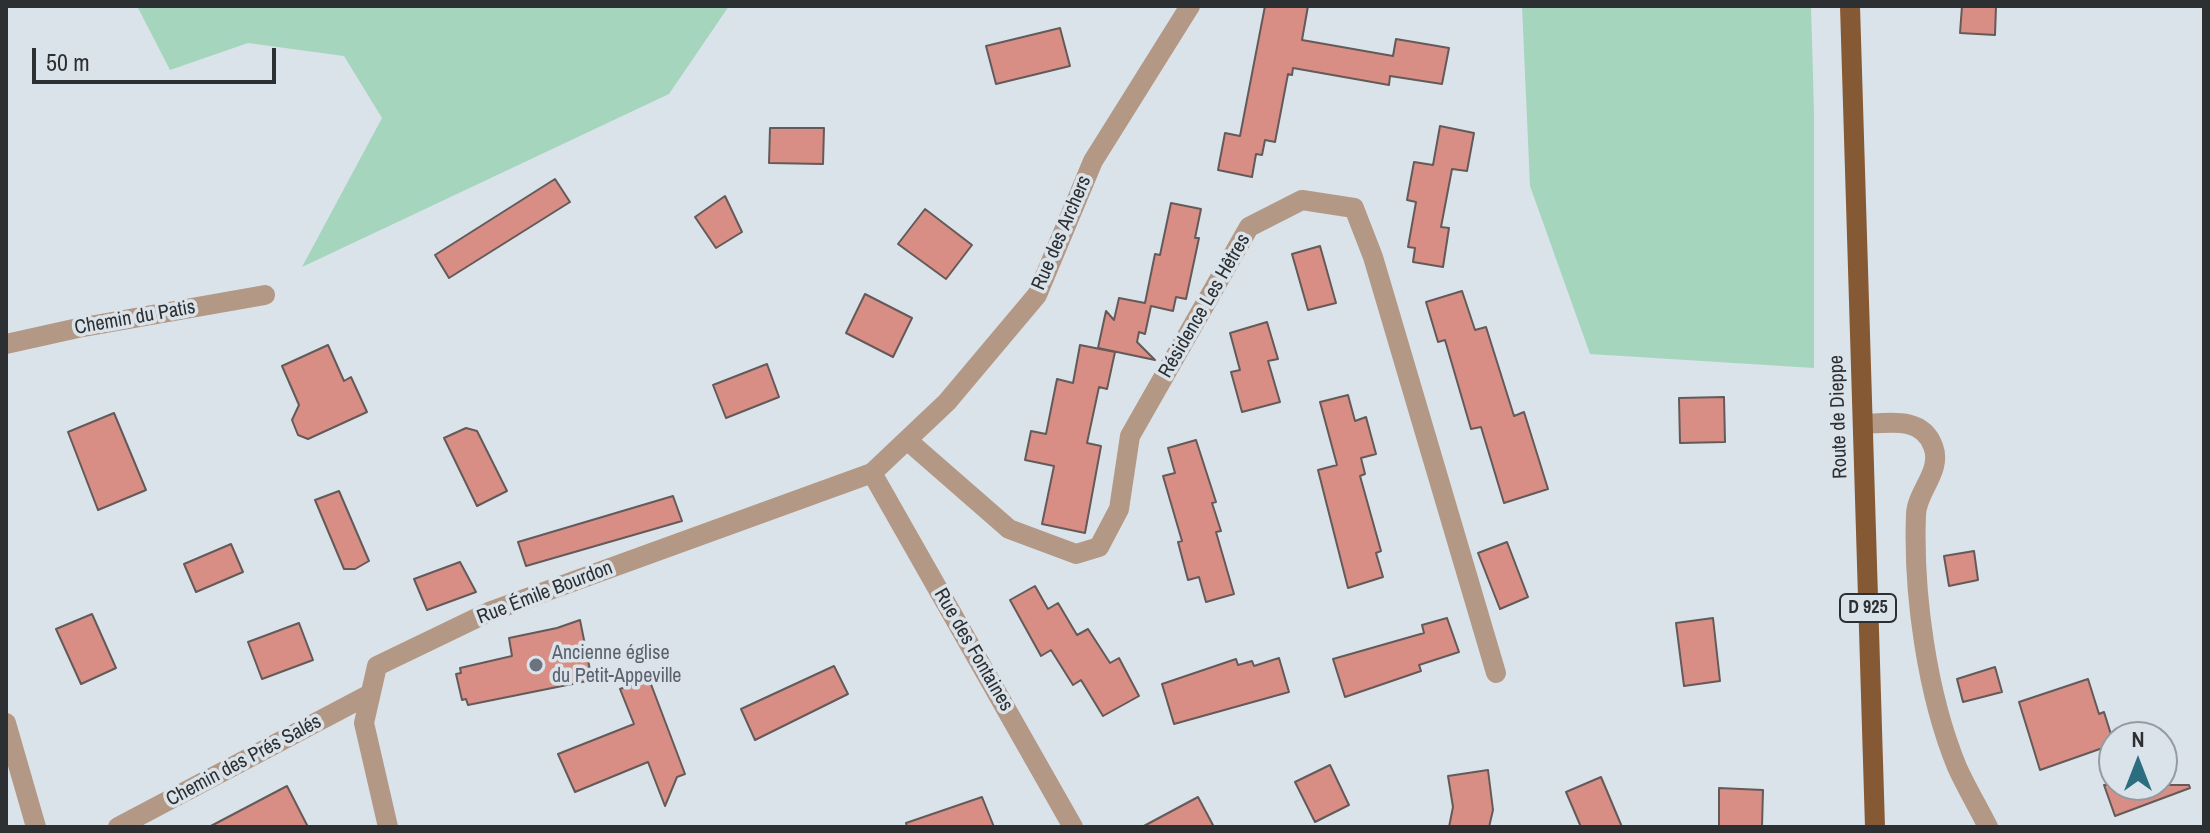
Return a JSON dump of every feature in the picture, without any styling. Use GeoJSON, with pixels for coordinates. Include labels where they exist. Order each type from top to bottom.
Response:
{"type":"FeatureCollection","features":[{"type":"Feature","properties":{"kind":"main road","name":"Route de Dieppe"},"geometry":{"type":"LineString","coordinates":[[1850,6],[1875,827]]}},
{"type":"Feature","properties":{"kind":"street","name":"Rue des Archers"},"geometry":{"type":"LineString","coordinates":[[872,473],[947,402],[1037,295],[1093,161],[1190,6]]}},
{"type":"Feature","properties":{"kind":"street","name":"Résidence Les Hêtres"},"geometry":{"type":"LineString","coordinates":[[907,440],[1009,529],[1076,554],[1099,547],[1119,509],[1130,436],[1249,227],[1302,200],[1354,208],[1373,257],[1496,673]]}},
{"type":"Feature","properties":{"kind":"street","name":"Chemin du Patis"},"geometry":{"type":"LineString","coordinates":[[6,344],[265,295]]}},
{"type":"Feature","properties":{"kind":"street"},"geometry":{"type":"LineString","coordinates":[[1864,424],[1906,422],[1920,429],[1934,446],[1934,471],[1915,511],[1919,604],[1932,683],[1957,766],[1988,827]]}},
{"type":"Feature","properties":{"kind":"street","name":"Rue Émile Bourdon"},"geometry":{"type":"LineString","coordinates":[[388,827],[364,723],[377,666],[489,612],[872,473]]}},
{"type":"Feature","properties":{"kind":"street","name":"Rue des Fontaines"},"geometry":{"type":"LineString","coordinates":[[872,473],[1073,827]]}},
{"type":"Feature","properties":{"kind":"street","name":"Chemin des Prés Salés"},"geometry":{"type":"LineString","coordinates":[[118,827],[370,694]]}},
{"type":"Feature","properties":{"kind":"street"},"geometry":{"type":"LineString","coordinates":[[6,723],[36,827]]}},
{"type":"Feature","properties":{"kind":"green space"},"geometry":{"type":"Polygon","coordinates":[[[137,6],[729,6],[669,94],[302,267],[382,118],[344,56],[248,43],[170,70],[137,6]]]}},
{"type":"Feature","properties":{"kind":"green space"},"geometry":{"type":"Polygon","coordinates":[[[1522,6],[1811,6],[1814,368],[1590,354],[1530,186],[1522,6]]]}},
{"type":"Feature","properties":{"kind":"building"},"geometry":{"type":"Polygon","coordinates":[[[1265,6],[1308,6],[1302,40],[1393,56],[1396,39],[1449,48],[1442,84],[1390,76],[1389,85],[1293,68],[1292,75],[1288,74],[1275,142],[1265,140],[1262,155],[1256,154],[1252,177],[1218,170],[1225,133],[1240,136],[1265,6]]]}},
{"type":"Feature","properties":{"kind":"building"},"geometry":{"type":"Polygon","coordinates":[[[1962,6],[1996,6],[1995,35],[1960,33],[1962,6]]]}},
{"type":"Feature","properties":{"kind":"building"},"geometry":{"type":"Polygon","coordinates":[[[1060,28],[1070,66],[996,84],[986,46],[1060,28]]]}},
{"type":"Feature","properties":{"kind":"building"},"geometry":{"type":"Polygon","coordinates":[[[1440,126],[1474,133],[1467,171],[1452,169],[1441,227],[1449,228],[1443,267],[1413,262],[1415,248],[1408,247],[1416,202],[1407,200],[1414,162],[1433,165],[1440,126]]]}},
{"type":"Feature","properties":{"kind":"building"},"geometry":{"type":"Polygon","coordinates":[[[770,128],[824,128],[823,164],[769,163],[770,128]]]}},
{"type":"Feature","properties":{"kind":"building"},"geometry":{"type":"Polygon","coordinates":[[[555,179],[570,202],[449,278],[435,255],[555,179]]]}},
{"type":"Feature","properties":{"kind":"building"},"geometry":{"type":"Polygon","coordinates":[[[725,196],[742,232],[716,248],[695,217],[725,196]]]}},
{"type":"Feature","properties":{"kind":"building"},"geometry":{"type":"Polygon","coordinates":[[[1171,203],[1201,209],[1195,238],[1199,238],[1186,299],[1176,297],[1173,311],[1151,306],[1145,334],[1139,332],[1137,342],[1155,360],[1098,348],[1106,311],[1114,320],[1119,298],[1145,303],[1155,254],[1160,255],[1171,203]]]}},
{"type":"Feature","properties":{"kind":"building"},"geometry":{"type":"Polygon","coordinates":[[[925,209],[972,245],[946,279],[898,244],[925,209]]]}},
{"type":"Feature","properties":{"kind":"building"},"geometry":{"type":"Polygon","coordinates":[[[1320,246],[1336,303],[1308,310],[1292,254],[1320,246]]]}},
{"type":"Feature","properties":{"kind":"building"},"geometry":{"type":"Polygon","coordinates":[[[1462,291],[1475,330],[1486,327],[1514,416],[1524,412],[1548,489],[1504,503],[1481,427],[1471,429],[1445,340],[1438,342],[1426,302],[1462,291]]]}},
{"type":"Feature","properties":{"kind":"building"},"geometry":{"type":"Polygon","coordinates":[[[865,294],[912,318],[893,357],[846,333],[865,294]]]}},
{"type":"Feature","properties":{"kind":"building"},"geometry":{"type":"Polygon","coordinates":[[[1267,322],[1278,359],[1268,361],[1280,402],[1242,412],[1231,372],[1240,370],[1230,333],[1267,322]]]}},
{"type":"Feature","properties":{"kind":"building"},"geometry":{"type":"Polygon","coordinates":[[[328,345],[344,381],[351,377],[367,412],[308,439],[298,435],[292,420],[299,405],[282,366],[328,345]]]}},
{"type":"Feature","properties":{"kind":"building"},"geometry":{"type":"Polygon","coordinates":[[[1080,345],[1115,352],[1107,389],[1099,387],[1087,443],[1101,446],[1085,533],[1042,524],[1054,466],[1025,460],[1031,431],[1046,434],[1057,379],[1073,383],[1080,345]]]}},
{"type":"Feature","properties":{"kind":"building"},"geometry":{"type":"Polygon","coordinates":[[[767,364],[779,397],[726,418],[713,385],[767,364]]]}},
{"type":"Feature","properties":{"kind":"building"},"geometry":{"type":"Polygon","coordinates":[[[1348,395],[1355,421],[1366,417],[1376,454],[1361,458],[1365,474],[1360,476],[1381,551],[1376,553],[1383,577],[1348,588],[1318,470],[1337,465],[1320,402],[1348,395]]]}},
{"type":"Feature","properties":{"kind":"building"},"geometry":{"type":"Polygon","coordinates":[[[1724,397],[1725,442],[1680,443],[1679,398],[1724,397]]]}},
{"type":"Feature","properties":{"kind":"building"},"geometry":{"type":"Polygon","coordinates":[[[114,413],[146,490],[98,510],[68,432],[114,413]]]}},
{"type":"Feature","properties":{"kind":"building"},"geometry":{"type":"Polygon","coordinates":[[[466,428],[477,431],[507,491],[477,506],[444,438],[466,428]]]}},
{"type":"Feature","properties":{"kind":"building"},"geometry":{"type":"Polygon","coordinates":[[[1196,440],[1216,502],[1212,503],[1221,531],[1216,532],[1234,594],[1206,602],[1199,577],[1188,580],[1178,542],[1182,541],[1163,476],[1175,473],[1168,448],[1196,440]]]}},
{"type":"Feature","properties":{"kind":"building"},"geometry":{"type":"Polygon","coordinates":[[[339,491],[369,561],[355,569],[344,569],[315,500],[339,491]]]}},
{"type":"Feature","properties":{"kind":"building"},"geometry":{"type":"Polygon","coordinates":[[[673,496],[682,521],[526,566],[518,542],[673,496]]]}},
{"type":"Feature","properties":{"kind":"building"},"geometry":{"type":"Polygon","coordinates":[[[1507,542],[1528,597],[1500,609],[1478,553],[1507,542]]]}},
{"type":"Feature","properties":{"kind":"building"},"geometry":{"type":"Polygon","coordinates":[[[231,544],[243,572],[196,592],[184,564],[231,544]]]}},
{"type":"Feature","properties":{"kind":"building"},"geometry":{"type":"Polygon","coordinates":[[[1974,551],[1978,580],[1949,586],[1944,556],[1974,551]]]}},
{"type":"Feature","properties":{"kind":"building"},"geometry":{"type":"Polygon","coordinates":[[[460,562],[476,592],[427,610],[414,579],[460,562]]]}},
{"type":"Feature","properties":{"kind":"building"},"geometry":{"type":"Polygon","coordinates":[[[1035,586],[1048,609],[1058,603],[1077,635],[1088,629],[1110,663],[1119,658],[1139,696],[1103,716],[1081,680],[1073,685],[1051,650],[1041,656],[1010,600],[1035,586]]]}},
{"type":"Feature","properties":{"kind":"building"},"geometry":{"type":"Polygon","coordinates":[[[92,614],[116,668],[81,684],[56,629],[92,614]]]}},
{"type":"Feature","properties":{"kind":"building"},"geometry":{"type":"Polygon","coordinates":[[[1447,618],[1459,652],[1419,665],[1421,671],[1345,697],[1333,659],[1424,633],[1422,625],[1447,618]]]}},
{"type":"Feature","properties":{"kind":"building"},"geometry":{"type":"Polygon","coordinates":[[[1713,618],[1720,681],[1684,686],[1676,623],[1713,618]]]}},
{"type":"Feature","properties":{"kind":"building","name":"Ancienne église du Petit-Appeville"},"geometry":{"type":"Polygon","coordinates":[[[580,620],[592,680],[468,705],[466,699],[462,700],[456,674],[461,673],[460,668],[512,656],[509,638],[580,620]]]}},
{"type":"Feature","properties":{"kind":"building"},"geometry":{"type":"Polygon","coordinates":[[[299,623],[313,660],[262,679],[248,642],[299,623]]]}},
{"type":"Feature","properties":{"kind":"building"},"geometry":{"type":"Polygon","coordinates":[[[1279,658],[1289,692],[1174,724],[1162,684],[1236,659],[1238,665],[1252,661],[1254,666],[1279,658]]]}},
{"type":"Feature","properties":{"kind":"building"},"geometry":{"type":"Polygon","coordinates":[[[834,666],[848,694],[755,740],[741,709],[834,666]]]}},
{"type":"Feature","properties":{"kind":"building"},"geometry":{"type":"Polygon","coordinates":[[[1995,667],[2002,692],[1963,702],[1957,679],[1995,667]]]}},
{"type":"Feature","properties":{"kind":"building"},"geometry":{"type":"Polygon","coordinates":[[[649,679],[685,774],[677,777],[665,806],[648,762],[575,792],[558,754],[634,724],[620,689],[649,679]]]}},
{"type":"Feature","properties":{"kind":"building"},"geometry":{"type":"Polygon","coordinates":[[[2088,679],[2099,714],[2104,712],[2107,721],[2098,721],[2098,750],[2040,770],[2019,702],[2088,679]]]}},
{"type":"Feature","properties":{"kind":"building"},"geometry":{"type":"Polygon","coordinates":[[[1330,765],[1349,805],[1315,822],[1295,782],[1330,765]]]}},
{"type":"Feature","properties":{"kind":"building"},"geometry":{"type":"Polygon","coordinates":[[[1488,770],[1493,810],[1489,827],[1449,827],[1453,807],[1448,776],[1488,770]]]}},
{"type":"Feature","properties":{"kind":"building"},"geometry":{"type":"Polygon","coordinates":[[[1601,777],[1622,827],[1581,827],[1566,792],[1601,777]]]}},
{"type":"Feature","properties":{"kind":"building"},"geometry":{"type":"Polygon","coordinates":[[[2178,785],[2189,785],[2190,788],[2178,792],[2178,785]]]}},
{"type":"Feature","properties":{"kind":"building"},"geometry":{"type":"Polygon","coordinates":[[[287,786],[308,827],[209,827],[287,786]]]}},
{"type":"Feature","properties":{"kind":"building"},"geometry":{"type":"Polygon","coordinates":[[[1719,788],[1763,790],[1762,827],[1719,827],[1719,788]]]}},
{"type":"Feature","properties":{"kind":"building"},"geometry":{"type":"Polygon","coordinates":[[[982,797],[994,827],[907,827],[906,823],[982,797]]]}},
{"type":"Feature","properties":{"kind":"building"},"geometry":{"type":"Polygon","coordinates":[[[1198,797],[1214,827],[1142,827],[1198,797]]]}},
{"type":"Feature","properties":{"kind":"building"},"geometry":{"type":"Polygon","coordinates":[[[2110,801],[2155,801],[2115,816],[2110,801]]]}},
{"type":"Feature","properties":{"kind":"place","name":"Ancienne église du Petit-Appeville"},"geometry":{"type":"Point","coordinates":[536,665]}}]}
